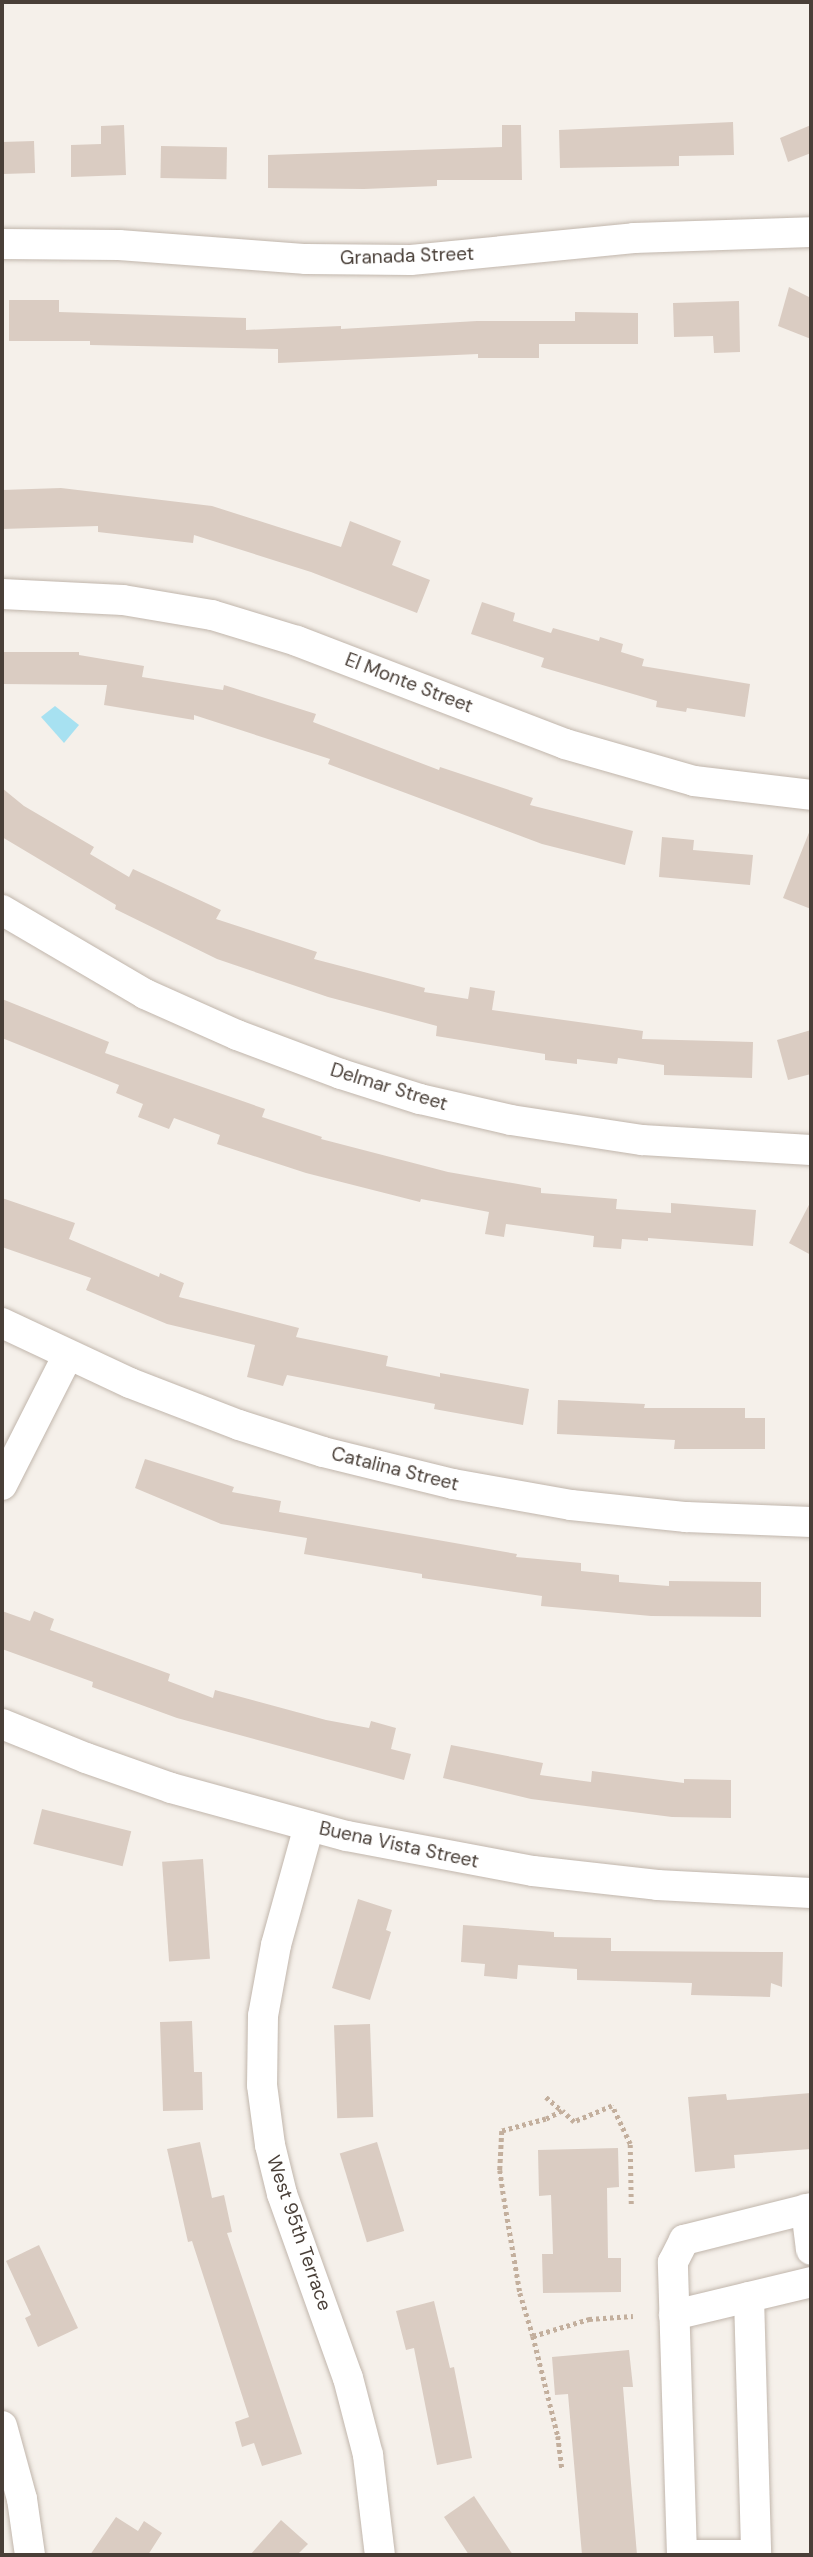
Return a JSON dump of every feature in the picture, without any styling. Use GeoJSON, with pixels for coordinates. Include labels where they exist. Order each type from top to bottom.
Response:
{"type":"FeatureCollection","features":[{"type":"Feature","properties":{"kind":"street","name":"Granada Street"},"geometry":{"type":"LineString","coordinates":[[2,244],[119,245],[306,258],[411,260],[634,238],[811,232]]}},
{"type":"Feature","properties":{"kind":"street","name":"El Monte Street"},"geometry":{"type":"LineString","coordinates":[[2,594],[123,600],[212,615],[310,646],[565,744],[694,780],[811,795]]}},
{"type":"Feature","properties":{"kind":"street","name":"Delmar Street"},"geometry":{"type":"LineString","coordinates":[[2,910],[145,994],[276,1050],[420,1099],[511,1120],[642,1140],[811,1150]]}},
{"type":"Feature","properties":{"kind":"street","name":"Catalina Street"},"geometry":{"type":"LineString","coordinates":[[2,1324],[68,1356],[239,1425],[323,1452],[453,1484],[584,1506],[685,1517],[811,1522]]}},
{"type":"Feature","properties":{"kind":"street"},"geometry":{"type":"LineString","coordinates":[[2,1485],[68,1356]]}},
{"type":"Feature","properties":{"kind":"street","name":"Buena Vista Street"},"geometry":{"type":"LineString","coordinates":[[2,1724],[172,1788],[309,1826],[465,1860],[533,1871],[657,1885],[811,1893]]}},
{"type":"Feature","properties":{"kind":"street","name":"West 95th Terrace"},"geometry":{"type":"LineString","coordinates":[[309,1826],[276,1945],[263,2016],[262,2085],[270,2146],[282,2194],[348,2378],[368,2455],[380,2555]]}},
{"type":"Feature","properties":{"kind":"street"},"geometry":{"type":"LineString","coordinates":[[682,2555],[673,2262],[684,2239],[809,2208],[811,2250]]}},
{"type":"Feature","properties":{"kind":"street"},"geometry":{"type":"LineString","coordinates":[[674,2315],[811,2282]]}},
{"type":"Feature","properties":{"kind":"street"},"geometry":{"type":"LineString","coordinates":[[696,2555],[756,2555],[749,2297]]}},
{"type":"Feature","properties":{"kind":"street"},"geometry":{"type":"LineString","coordinates":[[2,2426],[22,2499],[30,2555]]}},
{"type":"Feature","properties":{"kind":"path"},"geometry":{"type":"LineString","coordinates":[[546,2097],[574,2122],[612,2106],[630,2144],[631,2204]]}},
{"type":"Feature","properties":{"kind":"path"},"geometry":{"type":"LineString","coordinates":[[562,2111],[546,2119],[505,2128],[500,2137],[504,2199],[520,2293],[558,2436],[562,2470]]}},
{"type":"Feature","properties":{"kind":"path"},"geometry":{"type":"LineString","coordinates":[[533,2336],[589,2319],[633,2316]]}},
{"type":"Feature","properties":{"kind":"water"},"geometry":{"type":"Polygon","coordinates":[[[55,706],[79,725],[64,743],[41,717],[55,706]]]}},
{"type":"Feature","properties":{"kind":"building"},"geometry":{"type":"Polygon","coordinates":[[[733,122],[734,155],[679,156],[679,166],[560,168],[559,130],[733,122]]]}},
{"type":"Feature","properties":{"kind":"building"},"geometry":{"type":"Polygon","coordinates":[[[124,125],[126,175],[71,177],[71,145],[101,144],[101,126],[124,125]]]}},
{"type":"Feature","properties":{"kind":"building"},"geometry":{"type":"Polygon","coordinates":[[[502,125],[521,125],[522,180],[437,180],[437,186],[364,189],[268,188],[268,155],[502,147],[502,125]]]}},
{"type":"Feature","properties":{"kind":"building"},"geometry":{"type":"Polygon","coordinates":[[[811,125],[811,153],[788,162],[780,138],[811,125]]]}},
{"type":"Feature","properties":{"kind":"building"},"geometry":{"type":"Polygon","coordinates":[[[34,141],[35,173],[3,174],[2,142],[34,141]]]}},
{"type":"Feature","properties":{"kind":"building"},"geometry":{"type":"Polygon","coordinates":[[[161,146],[227,147],[226,179],[160,178],[161,146]]]}},
{"type":"Feature","properties":{"kind":"building"},"geometry":{"type":"Polygon","coordinates":[[[789,287],[811,298],[811,339],[778,326],[789,287]]]}},
{"type":"Feature","properties":{"kind":"building"},"geometry":{"type":"Polygon","coordinates":[[[9,300],[59,300],[59,312],[246,318],[246,330],[341,326],[341,329],[477,321],[575,321],[575,312],[638,313],[638,344],[539,344],[539,358],[478,358],[478,354],[278,363],[278,349],[90,345],[90,341],[9,341],[9,300]]]}},
{"type":"Feature","properties":{"kind":"building"},"geometry":{"type":"Polygon","coordinates":[[[739,301],[740,352],[714,353],[713,336],[674,337],[673,303],[739,301]]]}},
{"type":"Feature","properties":{"kind":"building"},"geometry":{"type":"Polygon","coordinates":[[[61,488],[212,506],[341,547],[350,521],[401,541],[392,565],[430,580],[417,613],[311,572],[194,535],[193,543],[98,532],[98,526],[2,529],[2,490],[61,488]]]}},
{"type":"Feature","properties":{"kind":"building"},"geometry":{"type":"Polygon","coordinates":[[[482,602],[515,613],[513,621],[551,633],[553,628],[599,641],[600,637],[623,644],[621,652],[644,659],[642,666],[750,684],[745,717],[687,708],[686,712],[656,707],[657,701],[541,667],[544,658],[471,634],[482,602]]]}},
{"type":"Feature","properties":{"kind":"building"},"geometry":{"type":"Polygon","coordinates":[[[2,652],[79,652],[79,655],[144,666],[142,677],[223,690],[224,685],[316,714],[313,722],[439,770],[440,767],[533,798],[530,805],[633,831],[625,865],[542,844],[328,764],[330,759],[194,715],[194,720],[104,705],[107,685],[2,684],[2,652]]]}},
{"type":"Feature","properties":{"kind":"building"},"geometry":{"type":"Polygon","coordinates":[[[2,788],[24,806],[94,847],[90,854],[129,877],[133,869],[221,910],[216,919],[317,952],[314,959],[425,988],[424,992],[468,999],[470,987],[495,991],[492,1010],[643,1031],[642,1039],[753,1042],[752,1078],[664,1075],[664,1065],[618,1058],[617,1064],[577,1059],[577,1064],[545,1060],[545,1054],[436,1036],[437,1026],[328,997],[217,959],[115,909],[116,905],[2,837],[2,788]]]}},
{"type":"Feature","properties":{"kind":"building"},"geometry":{"type":"Polygon","coordinates":[[[811,830],[811,909],[783,898],[811,830]]]}},
{"type":"Feature","properties":{"kind":"building"},"geometry":{"type":"Polygon","coordinates":[[[662,837],[694,840],[693,850],[753,855],[750,885],[659,877],[662,837]]]}},
{"type":"Feature","properties":{"kind":"building"},"geometry":{"type":"Polygon","coordinates":[[[2,999],[109,1042],[105,1053],[265,1109],[262,1117],[322,1137],[321,1139],[448,1172],[541,1188],[541,1193],[617,1199],[616,1209],[671,1213],[671,1203],[756,1210],[753,1246],[648,1238],[648,1241],[622,1239],[621,1249],[593,1247],[594,1236],[506,1224],[504,1237],[485,1234],[489,1212],[421,1199],[420,1202],[306,1173],[217,1144],[220,1135],[174,1118],[169,1129],[138,1117],[143,1104],[116,1093],[119,1085],[2,1038],[2,999]]]}},
{"type":"Feature","properties":{"kind":"building"},"geometry":{"type":"Polygon","coordinates":[[[811,1030],[811,1074],[788,1080],[777,1040],[811,1030]]]}},
{"type":"Feature","properties":{"kind":"building"},"geometry":{"type":"Polygon","coordinates":[[[2,1198],[75,1223],[69,1239],[159,1277],[160,1273],[184,1283],[179,1297],[299,1328],[296,1337],[388,1356],[386,1366],[440,1377],[440,1373],[529,1389],[523,1425],[434,1409],[435,1404],[287,1375],[283,1386],[247,1377],[255,1345],[167,1324],[86,1290],[91,1278],[2,1247],[2,1198]]]}},
{"type":"Feature","properties":{"kind":"building"},"geometry":{"type":"Polygon","coordinates":[[[811,1201],[811,1255],[789,1243],[811,1201]]]}},
{"type":"Feature","properties":{"kind":"building"},"geometry":{"type":"Polygon","coordinates":[[[558,1400],[645,1404],[644,1408],[745,1408],[745,1418],[765,1418],[765,1449],[674,1449],[675,1440],[557,1434],[558,1400]]]}},
{"type":"Feature","properties":{"kind":"building"},"geometry":{"type":"Polygon","coordinates":[[[145,1459],[234,1487],[232,1492],[281,1501],[279,1512],[517,1554],[516,1557],[581,1563],[581,1571],[619,1575],[619,1582],[669,1586],[669,1581],[761,1582],[761,1617],[651,1616],[541,1606],[542,1596],[422,1578],[422,1574],[304,1554],[307,1538],[221,1524],[135,1488],[145,1459]]]}},
{"type":"Feature","properties":{"kind":"building"},"geometry":{"type":"Polygon","coordinates":[[[2,1611],[30,1621],[34,1611],[54,1619],[50,1630],[170,1674],[168,1681],[213,1698],[215,1690],[326,1720],[369,1728],[371,1721],[396,1728],[391,1749],[411,1754],[404,1780],[177,1718],[92,1687],[93,1682],[2,1649],[2,1611]]]}},
{"type":"Feature","properties":{"kind":"building"},"geometry":{"type":"Polygon","coordinates":[[[451,1745],[543,1763],[540,1775],[591,1782],[592,1771],[684,1783],[684,1779],[731,1780],[731,1818],[672,1817],[531,1799],[443,1778],[451,1745]]]}},
{"type":"Feature","properties":{"kind":"building"},"geometry":{"type":"Polygon","coordinates":[[[42,1809],[131,1831],[123,1866],[33,1844],[42,1809]]]}},
{"type":"Feature","properties":{"kind":"building"},"geometry":{"type":"Polygon","coordinates":[[[203,1859],[210,1959],[169,1962],[162,1862],[203,1859]]]}},
{"type":"Feature","properties":{"kind":"building"},"geometry":{"type":"Polygon","coordinates":[[[358,1899],[392,1910],[386,1930],[391,1932],[370,2000],[332,1988],[358,1899]]]}},
{"type":"Feature","properties":{"kind":"building"},"geometry":{"type":"Polygon","coordinates":[[[463,1925],[554,1932],[554,1937],[611,1938],[611,1951],[783,1952],[782,1987],[771,1983],[770,1997],[691,1995],[692,1983],[577,1980],[577,1969],[518,1965],[517,1979],[484,1976],[485,1964],[461,1962],[463,1925]]]}},
{"type":"Feature","properties":{"kind":"building"},"geometry":{"type":"Polygon","coordinates":[[[192,2021],[194,2072],[202,2072],[203,2110],[163,2111],[160,2022],[192,2021]]]}},
{"type":"Feature","properties":{"kind":"building"},"geometry":{"type":"Polygon","coordinates":[[[370,2024],[373,2117],[337,2118],[334,2025],[370,2024]]]}},
{"type":"Feature","properties":{"kind":"building"},"geometry":{"type":"Polygon","coordinates":[[[811,2093],[811,2149],[734,2155],[735,2168],[695,2172],[688,2097],[726,2094],[727,2100],[811,2093]]]}},
{"type":"Feature","properties":{"kind":"building"},"geometry":{"type":"Polygon","coordinates":[[[200,2142],[212,2198],[224,2195],[232,2232],[227,2233],[302,2454],[262,2466],[254,2443],[242,2447],[235,2422],[249,2417],[192,2241],[188,2242],[167,2149],[200,2142]]]}},
{"type":"Feature","properties":{"kind":"building"},"geometry":{"type":"Polygon","coordinates":[[[377,2142],[404,2231],[367,2242],[340,2153],[377,2142]]]}},
{"type":"Feature","properties":{"kind":"building"},"geometry":{"type":"Polygon","coordinates":[[[618,2148],[619,2187],[607,2188],[608,2258],[621,2258],[621,2292],[543,2293],[542,2254],[553,2254],[551,2195],[539,2196],[538,2150],[618,2148]]]}},
{"type":"Feature","properties":{"kind":"building"},"geometry":{"type":"Polygon","coordinates":[[[39,2245],[78,2328],[38,2347],[25,2318],[31,2315],[6,2261],[39,2245]]]}},
{"type":"Feature","properties":{"kind":"building"},"geometry":{"type":"Polygon","coordinates":[[[434,2301],[450,2368],[454,2367],[472,2458],[437,2465],[414,2348],[406,2350],[396,2311],[434,2301]]]}},
{"type":"Feature","properties":{"kind":"building"},"geometry":{"type":"Polygon","coordinates":[[[629,2350],[633,2387],[623,2387],[637,2555],[582,2555],[568,2394],[555,2395],[552,2357],[629,2350]]]}},
{"type":"Feature","properties":{"kind":"building"},"geometry":{"type":"Polygon","coordinates":[[[474,2496],[513,2555],[469,2555],[444,2517],[474,2496]]]}},
{"type":"Feature","properties":{"kind":"building"},"geometry":{"type":"Polygon","coordinates":[[[116,2517],[138,2531],[144,2521],[162,2533],[148,2555],[90,2555],[116,2517]]]}},
{"type":"Feature","properties":{"kind":"building"},"geometry":{"type":"Polygon","coordinates":[[[281,2520],[308,2544],[297,2555],[250,2555],[281,2520]]]}}]}
